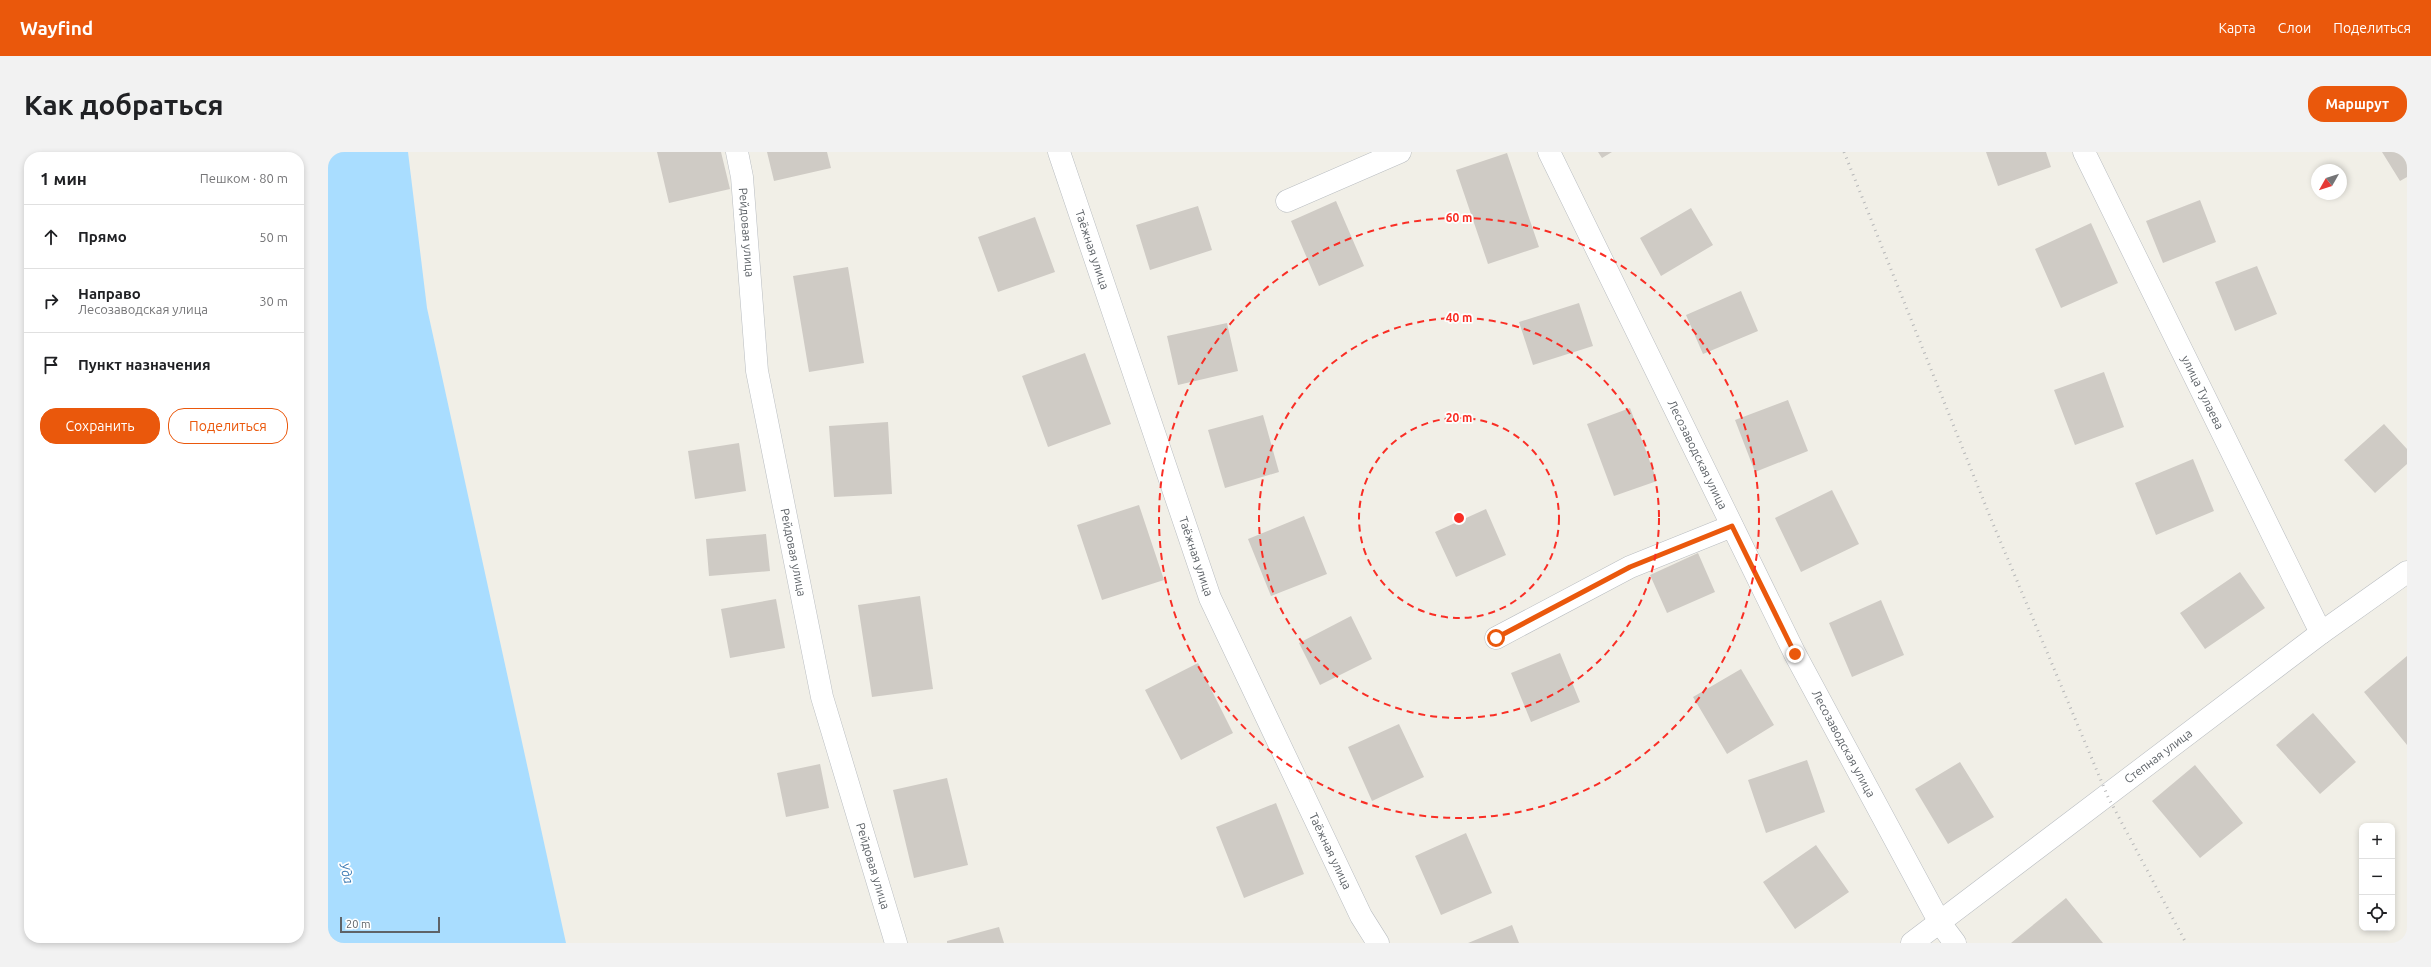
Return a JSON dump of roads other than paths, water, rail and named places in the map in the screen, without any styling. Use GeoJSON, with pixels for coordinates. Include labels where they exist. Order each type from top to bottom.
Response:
{"type":"FeatureCollection","features":[{"type":"Feature","properties":{"kind":"street","name":"Рейдовая улица"},"geometry":{"type":"LineString","coordinates":[[737,152],[742,177],[758,379],[822,697],[896,943]]}},
{"type":"Feature","properties":{"kind":"street","name":"Таёжная улица"},"geometry":{"type":"LineString","coordinates":[[1059,152],[1210,598],[1361,916],[1378,943]]}},
{"type":"Feature","properties":{"kind":"street"},"geometry":{"type":"LineString","coordinates":[[1287,201],[1400,152]]}},
{"type":"Feature","properties":{"kind":"street","name":"Лесозаводская улица"},"geometry":{"type":"LineString","coordinates":[[1549,152],[1795,654],[1940,923],[1955,943]]}},
{"type":"Feature","properties":{"kind":"street","name":"улица Тулаева"},"geometry":{"type":"LineString","coordinates":[[2084,152],[2321,633]]}},
{"type":"Feature","properties":{"kind":"street"},"geometry":{"type":"LineString","coordinates":[[1496,638],[1630,567],[1732,526]]}},
{"type":"Feature","properties":{"kind":"street","name":"Степная улица"},"geometry":{"type":"LineString","coordinates":[[1912,943],[2321,633],[2407,572]]}},
{"type":"Feature","properties":{"kind":"water","name":"Уда"},"geometry":{"type":"Polygon","coordinates":[[[328,152],[408,152],[427,308],[566,943],[328,943],[328,152]]]}},
{"type":"Feature","properties":{"kind":"railway"},"geometry":{"type":"LineString","coordinates":[[1844,152],[1991,519],[2108,797],[2186,943]]}}]}
